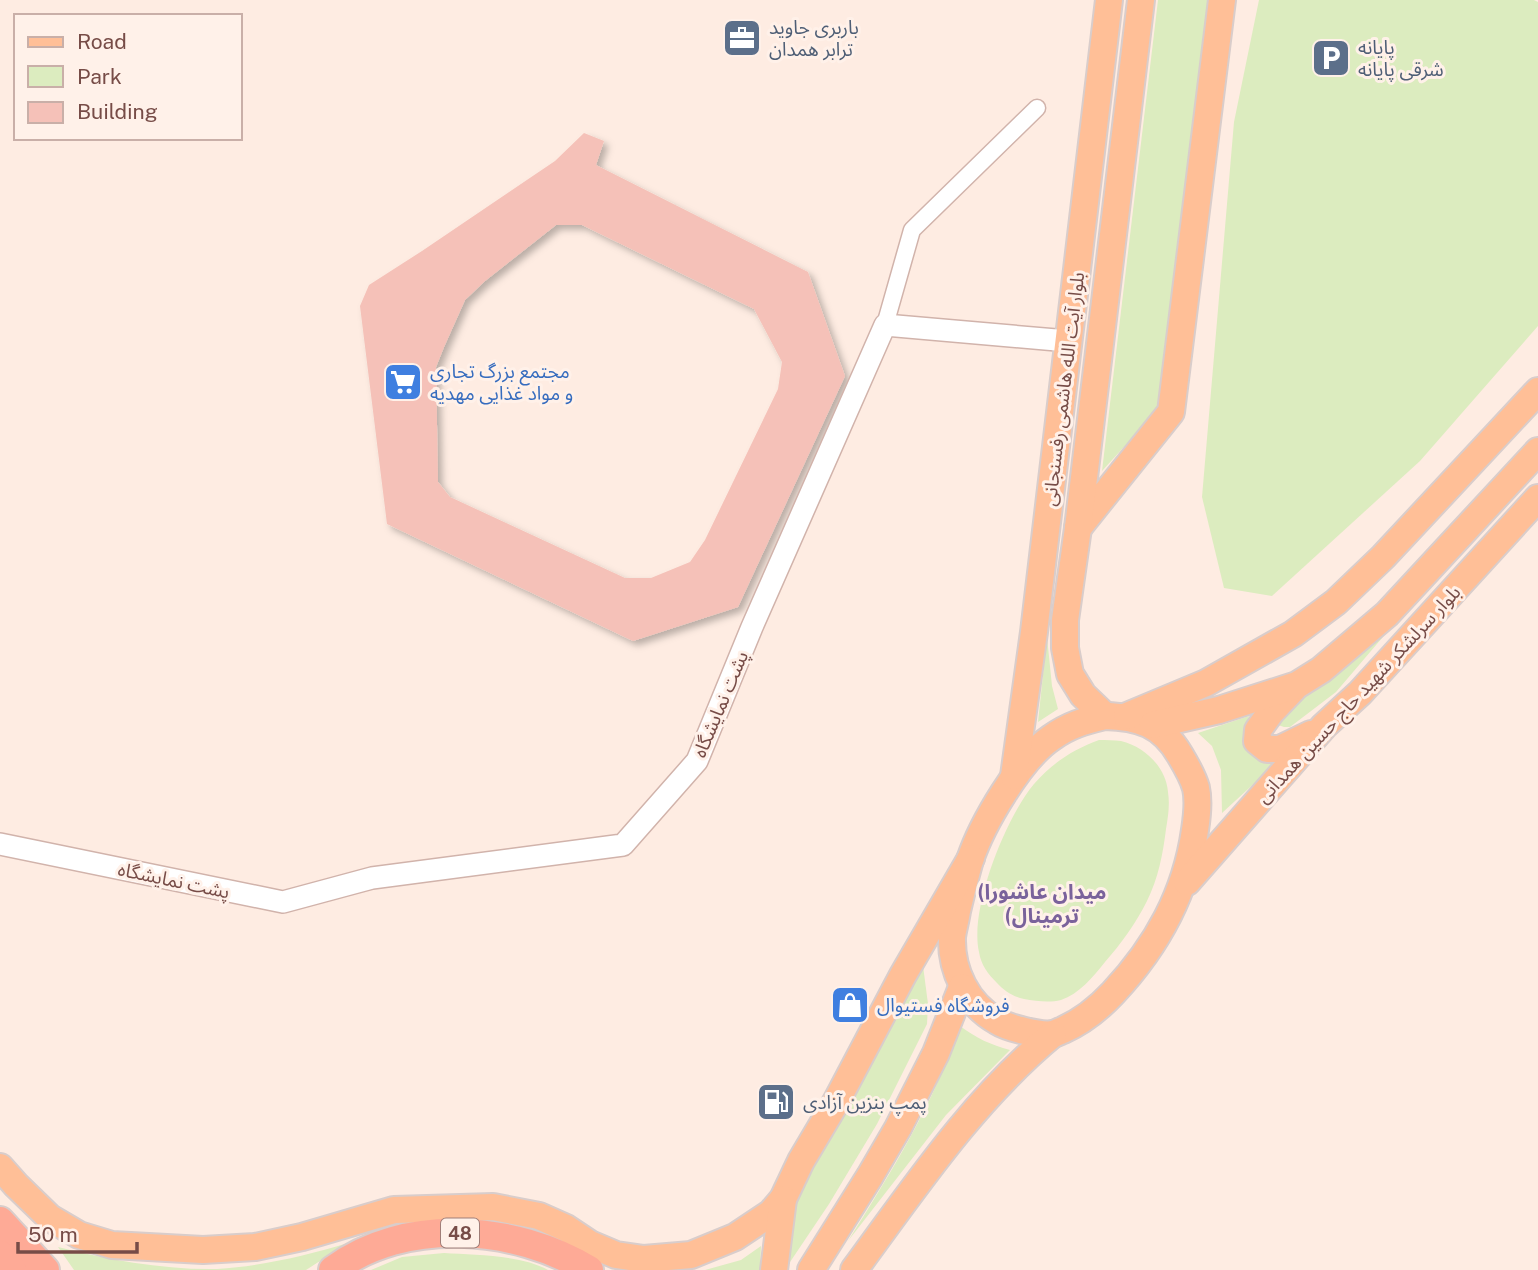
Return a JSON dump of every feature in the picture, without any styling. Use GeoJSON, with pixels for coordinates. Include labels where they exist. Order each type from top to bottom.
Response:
{"type":"FeatureCollection","features":[{"type":"Feature","properties":{"kind":"highway"},"geometry":{"type":"LineString","coordinates":[[0,1221],[45,1270]]}},
{"type":"Feature","properties":{"kind":"highway","name":"48"},"geometry":{"type":"LineString","coordinates":[[333,1270],[382,1244],[429,1234],[461,1233],[534,1245],[571,1259],[589,1270]]}},
{"type":"Feature","properties":{"kind":"highway"},"geometry":{"type":"LineString","coordinates":[[0,1255],[12,1270]]}},
{"type":"Feature","properties":{"kind":"main road","name":"بلوار آیت الله هاشمی رفسنجانی"},"geometry":{"type":"LineString","coordinates":[[1014,777],[1109,0]]}},
{"type":"Feature","properties":{"kind":"main road","name":"بلوار آیت الله هاشمی رفسنجانی"},"geometry":{"type":"LineString","coordinates":[[1116,716],[1083,695],[1070,674],[1065,648],[1065,620],[1141,0]]}},
{"type":"Feature","properties":{"kind":"main road"},"geometry":{"type":"LineString","coordinates":[[1077,528],[1171,412],[1222,0]]}},
{"type":"Feature","properties":{"kind":"main road"},"geometry":{"type":"LineString","coordinates":[[1068,341],[1099,344]]}},
{"type":"Feature","properties":{"kind":"main road"},"geometry":{"type":"LineString","coordinates":[[0,1167],[50,1218],[79,1235],[111,1245],[203,1250],[255,1247],[302,1237],[394,1210],[493,1207],[538,1216],[616,1255],[644,1259],[691,1255],[735,1237],[771,1213],[783,1199],[903,975],[971,858],[1014,777],[1029,757],[1050,738],[1079,722],[1116,716],[1206,684],[1293,634],[1336,602],[1383,557],[1538,391]]}},
{"type":"Feature","properties":{"kind":"main road","name":"بلوار سرلشکر شهید حاج حسین همدانی"},"geometry":{"type":"LineString","coordinates":[[1153,725],[1219,710],[1297,685],[1321,670],[1387,614],[1538,451]]}},
{"type":"Feature","properties":{"kind":"main road","name":"بلوار سرلشکر شهید حاج حسین همدانی"},"geometry":{"type":"LineString","coordinates":[[1179,891],[1324,726],[1360,693],[1538,498]]}},
{"type":"Feature","properties":{"kind":"main road"},"geometry":{"type":"LineString","coordinates":[[1297,685],[1258,730],[1257,741],[1267,749],[1280,749],[1324,726]]}},
{"type":"Feature","properties":{"kind":"main road"},"geometry":{"type":"LineString","coordinates":[[854,1270],[971,1115],[1028,1055],[1053,1034],[1074,1025],[1097,1010],[1128,978],[1150,949],[1166,921],[1191,857],[1197,814],[1196,788],[1173,743],[1153,725],[1116,716]]}},
{"type":"Feature","properties":{"kind":"main road"},"geometry":{"type":"LineString","coordinates":[[971,858],[952,936],[954,962],[962,987],[978,1007],[998,1022],[1023,1031],[1053,1034]]}},
{"type":"Feature","properties":{"kind":"main road"},"geometry":{"type":"LineString","coordinates":[[811,1270],[898,1128],[936,1053],[962,987]]}},
{"type":"Feature","properties":{"kind":"main road"},"geometry":{"type":"LineString","coordinates":[[774,1270],[783,1199]]}},
{"type":"Feature","properties":{"kind":"street"},"geometry":{"type":"LineString","coordinates":[[1037,108],[912,230],[885,325],[1068,341]]}},
{"type":"Feature","properties":{"kind":"street","name":"پشت نمایشگاه"},"geometry":{"type":"LineString","coordinates":[[0,844],[283,902],[372,878],[624,845],[697,761],[752,627],[885,325]]}},
{"type":"Feature","properties":{"kind":"green space"},"geometry":{"type":"Polygon","coordinates":[[[1158,0],[1212,0],[1163,404],[1102,471],[1158,0]]]}},
{"type":"Feature","properties":{"kind":"green space"},"geometry":{"type":"Polygon","coordinates":[[[1259,0],[1538,2],[1538,326],[1420,461],[1272,596],[1224,588],[1202,497],[1234,122],[1259,0]]]}},
{"type":"Feature","properties":{"kind":"green space"},"geometry":{"type":"Polygon","coordinates":[[[1388,631],[1336,692],[1290,727],[1278,725],[1281,713],[1328,680],[1388,631]]]}},
{"type":"Feature","properties":{"kind":"green space"},"geometry":{"type":"Polygon","coordinates":[[[1047,637],[1052,686],[1058,709],[1038,722],[1047,637]]]}},
{"type":"Feature","properties":{"kind":"green space"},"geometry":{"type":"Polygon","coordinates":[[[1249,716],[1247,726],[1283,757],[1222,813],[1221,770],[1212,746],[1198,733],[1249,716]]]}},
{"type":"Feature","properties":{"kind":"green space"},"geometry":{"type":"Polygon","coordinates":[[[1099,740],[1121,741],[1138,748],[1153,759],[1163,774],[1169,802],[1157,875],[1147,901],[1117,948],[1074,994],[1052,1001],[1020,998],[1000,986],[988,973],[979,952],[979,912],[992,864],[1012,818],[1034,784],[1064,758],[1099,740]]]}},
{"type":"Feature","properties":{"kind":"green space"},"geometry":{"type":"Polygon","coordinates":[[[922,958],[928,1004],[927,1024],[877,1124],[829,1204],[786,1268],[788,1224],[796,1202],[922,958]]]}},
{"type":"Feature","properties":{"kind":"green space"},"geometry":{"type":"Polygon","coordinates":[[[960,1026],[984,1041],[1010,1050],[946,1115],[848,1241],[924,1110],[938,1083],[960,1026]]]}},
{"type":"Feature","properties":{"kind":"green space"},"geometry":{"type":"Polygon","coordinates":[[[348,1243],[306,1270],[74,1270],[58,1247],[137,1263],[217,1269],[283,1260],[348,1243]]]}},
{"type":"Feature","properties":{"kind":"green space"},"geometry":{"type":"Polygon","coordinates":[[[761,1246],[760,1270],[705,1270],[741,1260],[761,1246]]]}},
{"type":"Feature","properties":{"kind":"green space"},"geometry":{"type":"Polygon","coordinates":[[[444,1253],[525,1261],[548,1270],[371,1270],[402,1257],[444,1253]]]}},
{"type":"Feature","properties":{"kind":"building","name":"مجتمع بزرگ تجاری و مواد غذایی مهدیه"},"geometry":{"type":"Polygon","coordinates":[[[584,133],[604,141],[596,165],[808,272],[845,376],[738,607],[633,641],[387,524],[360,306],[369,285],[555,161],[584,133]],[[556,225],[465,300],[436,367],[438,482],[450,497],[625,578],[651,578],[690,562],[705,540],[778,389],[782,362],[754,309],[582,225],[556,225]]]}},
{"type":"Feature","properties":{"kind":"place","name":"باربری جاوید ترابر همدان"},"geometry":{"type":"Point","coordinates":[742,38]}},
{"type":"Feature","properties":{"kind":"place","name":"پایانه شرقی پایانه"},"geometry":{"type":"Point","coordinates":[1331,58]}},
{"type":"Feature","properties":{"kind":"place","name":"مجتمع بزرگ تجاری و مواد غذایی مهدیه"},"geometry":{"type":"Point","coordinates":[403,382]}},
{"type":"Feature","properties":{"kind":"place","name":"فروشگاه فستیوال"},"geometry":{"type":"Point","coordinates":[850,1005]}},
{"type":"Feature","properties":{"kind":"place","name":"پمپ بنزین آزادی"},"geometry":{"type":"Point","coordinates":[776,1102]}},
{"type":"Feature","properties":{"kind":"district","name":"(میدان عاشورا (ترمینال"},"geometry":{"type":"Point","coordinates":[1042,903]}}]}
